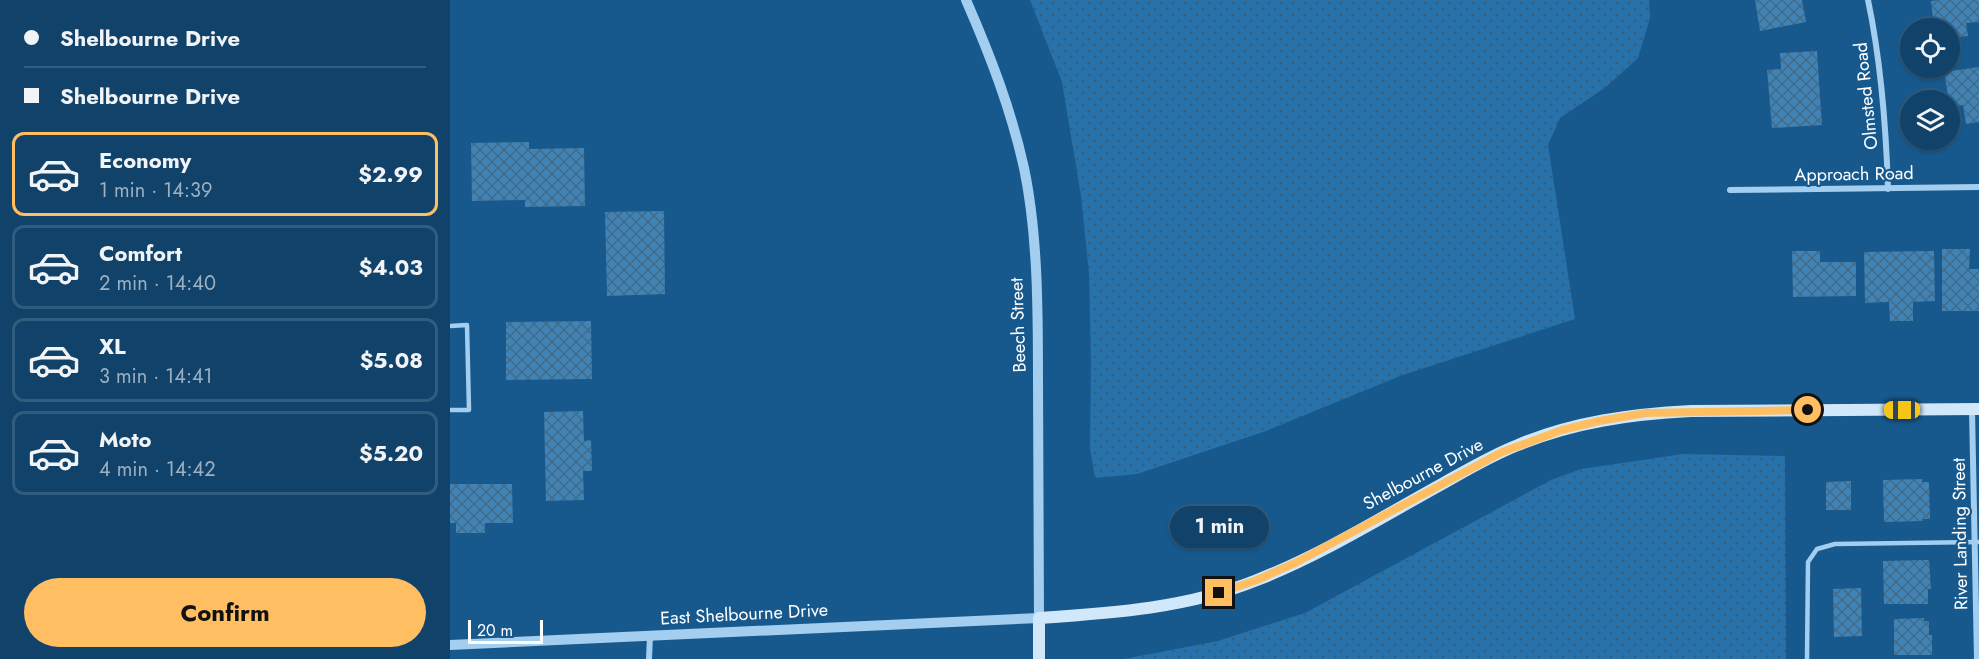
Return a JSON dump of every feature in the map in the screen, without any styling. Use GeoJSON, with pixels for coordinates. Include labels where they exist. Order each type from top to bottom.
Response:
{"type":"FeatureCollection","features":[{"type":"Feature","properties":{"kind":"main road","name":"Shelbourne Drive"},"geometry":{"type":"LineString","coordinates":[[1040,618],[1104,614],[1169,605],[1219,593],[1257,580],[1359,530],[1502,452],[1562,430],[1599,421],[1646,413],[1691,411],[1976,409]]}},
{"type":"Feature","properties":{"kind":"main road","name":"Beech Street"},"geometry":{"type":"LineString","coordinates":[[1039,659],[1040,618]]}},
{"type":"Feature","properties":{"kind":"street","name":"Beech Street"},"geometry":{"type":"LineString","coordinates":[[966,0],[994,64],[1012,118],[1024,169],[1031,217],[1038,312],[1040,618]]}},
{"type":"Feature","properties":{"kind":"street","name":"Olmsted Road"},"geometry":{"type":"LineString","coordinates":[[1868,0],[1875,34],[1886,125],[1888,189]]}},
{"type":"Feature","properties":{"kind":"street","name":"Approach Road"},"geometry":{"type":"LineString","coordinates":[[1730,190],[1979,188]]}},
{"type":"Feature","properties":{"kind":"street","name":"River Landing Street"},"geometry":{"type":"LineString","coordinates":[[1976,409],[1977,659]]}},
{"type":"Feature","properties":{"kind":"street","name":"East Shelbourne Drive"},"geometry":{"type":"LineString","coordinates":[[450,645],[1040,618]]}},
{"type":"Feature","properties":{"kind":"street"},"geometry":{"type":"LineString","coordinates":[[649,659],[650,635]]}},
{"type":"Feature","properties":{"kind":"lane"},"geometry":{"type":"LineString","coordinates":[[450,326],[467,326],[469,410],[450,410]]}},
{"type":"Feature","properties":{"kind":"lane"},"geometry":{"type":"LineString","coordinates":[[1807,659],[1808,562],[1817,549],[1835,544],[1977,542]]}},
{"type":"Feature","properties":{"kind":"shaded area"},"geometry":{"type":"Polygon","coordinates":[[[1030,0],[1649,0],[1650,18],[1638,58],[1606,87],[1560,118],[1548,145],[1575,319],[1400,376],[1266,431],[1137,474],[1095,478],[1090,448],[1089,273],[1081,196],[1062,82],[1030,0]]]}},
{"type":"Feature","properties":{"kind":"shaded area"},"geometry":{"type":"Polygon","coordinates":[[[1683,454],[1785,456],[1786,659],[1124,659],[1218,641],[1305,613],[1551,480],[1581,469],[1683,454]]]}},
{"type":"Feature","properties":{"kind":"building"},"geometry":{"type":"Polygon","coordinates":[[[1755,0],[1802,0],[1806,22],[1760,31],[1755,0]]]}},
{"type":"Feature","properties":{"kind":"building"},"geometry":{"type":"Polygon","coordinates":[[[1979,0],[1979,22],[1966,23],[1968,36],[1960,37],[1960,18],[1933,18],[1931,1],[1979,0]]]}},
{"type":"Feature","properties":{"kind":"building"},"geometry":{"type":"Polygon","coordinates":[[[1817,51],[1822,125],[1772,128],[1767,70],[1781,69],[1780,53],[1817,51]]]}},
{"type":"Feature","properties":{"kind":"building"},"geometry":{"type":"Polygon","coordinates":[[[1979,67],[1979,122],[1966,124],[1963,105],[1960,105],[1960,90],[1947,90],[1945,78],[1960,78],[1960,70],[1979,67]]]}},
{"type":"Feature","properties":{"kind":"building"},"geometry":{"type":"Polygon","coordinates":[[[529,142],[529,149],[584,148],[585,206],[525,207],[525,200],[472,201],[471,143],[529,142]]]}},
{"type":"Feature","properties":{"kind":"building"},"geometry":{"type":"Polygon","coordinates":[[[664,211],[665,294],[607,296],[605,212],[664,211]]]}},
{"type":"Feature","properties":{"kind":"building"},"geometry":{"type":"Polygon","coordinates":[[[1942,249],[1970,249],[1969,269],[1979,269],[1979,311],[1942,311],[1942,249]]]}},
{"type":"Feature","properties":{"kind":"building"},"geometry":{"type":"Polygon","coordinates":[[[1792,251],[1820,251],[1820,262],[1856,262],[1856,296],[1793,297],[1792,251]]]}},
{"type":"Feature","properties":{"kind":"building"},"geometry":{"type":"Polygon","coordinates":[[[1934,251],[1935,301],[1913,302],[1913,321],[1890,321],[1889,302],[1865,303],[1864,252],[1934,251]]]}},
{"type":"Feature","properties":{"kind":"building"},"geometry":{"type":"Polygon","coordinates":[[[591,321],[592,379],[506,380],[506,322],[591,321]]]}},
{"type":"Feature","properties":{"kind":"building"},"geometry":{"type":"Polygon","coordinates":[[[583,411],[584,441],[591,440],[592,471],[583,471],[584,500],[546,501],[544,412],[583,411]]]}},
{"type":"Feature","properties":{"kind":"building"},"geometry":{"type":"Polygon","coordinates":[[[1922,479],[1922,482],[1929,482],[1930,519],[1884,522],[1883,480],[1922,479]]]}},
{"type":"Feature","properties":{"kind":"building"},"geometry":{"type":"Polygon","coordinates":[[[1851,481],[1851,510],[1826,510],[1826,482],[1851,481]]]}},
{"type":"Feature","properties":{"kind":"building"},"geometry":{"type":"Polygon","coordinates":[[[450,484],[512,484],[513,523],[485,523],[485,533],[456,533],[456,523],[450,523],[450,484]]]}},
{"type":"Feature","properties":{"kind":"building"},"geometry":{"type":"Polygon","coordinates":[[[1929,560],[1931,589],[1928,589],[1928,604],[1884,604],[1883,561],[1929,560]]]}},
{"type":"Feature","properties":{"kind":"building"},"geometry":{"type":"Polygon","coordinates":[[[1861,588],[1862,636],[1834,637],[1833,589],[1861,588]]]}},
{"type":"Feature","properties":{"kind":"building"},"geometry":{"type":"Polygon","coordinates":[[[1924,618],[1924,621],[1929,621],[1932,655],[1894,655],[1894,619],[1924,618]]]}},
{"type":"Feature","properties":{"kind":"route"},"geometry":{"type":"LineString","coordinates":[[1219,593],[1257,580],[1297,562],[1502,452],[1562,430],[1646,413],[1808,410]]}}]}
